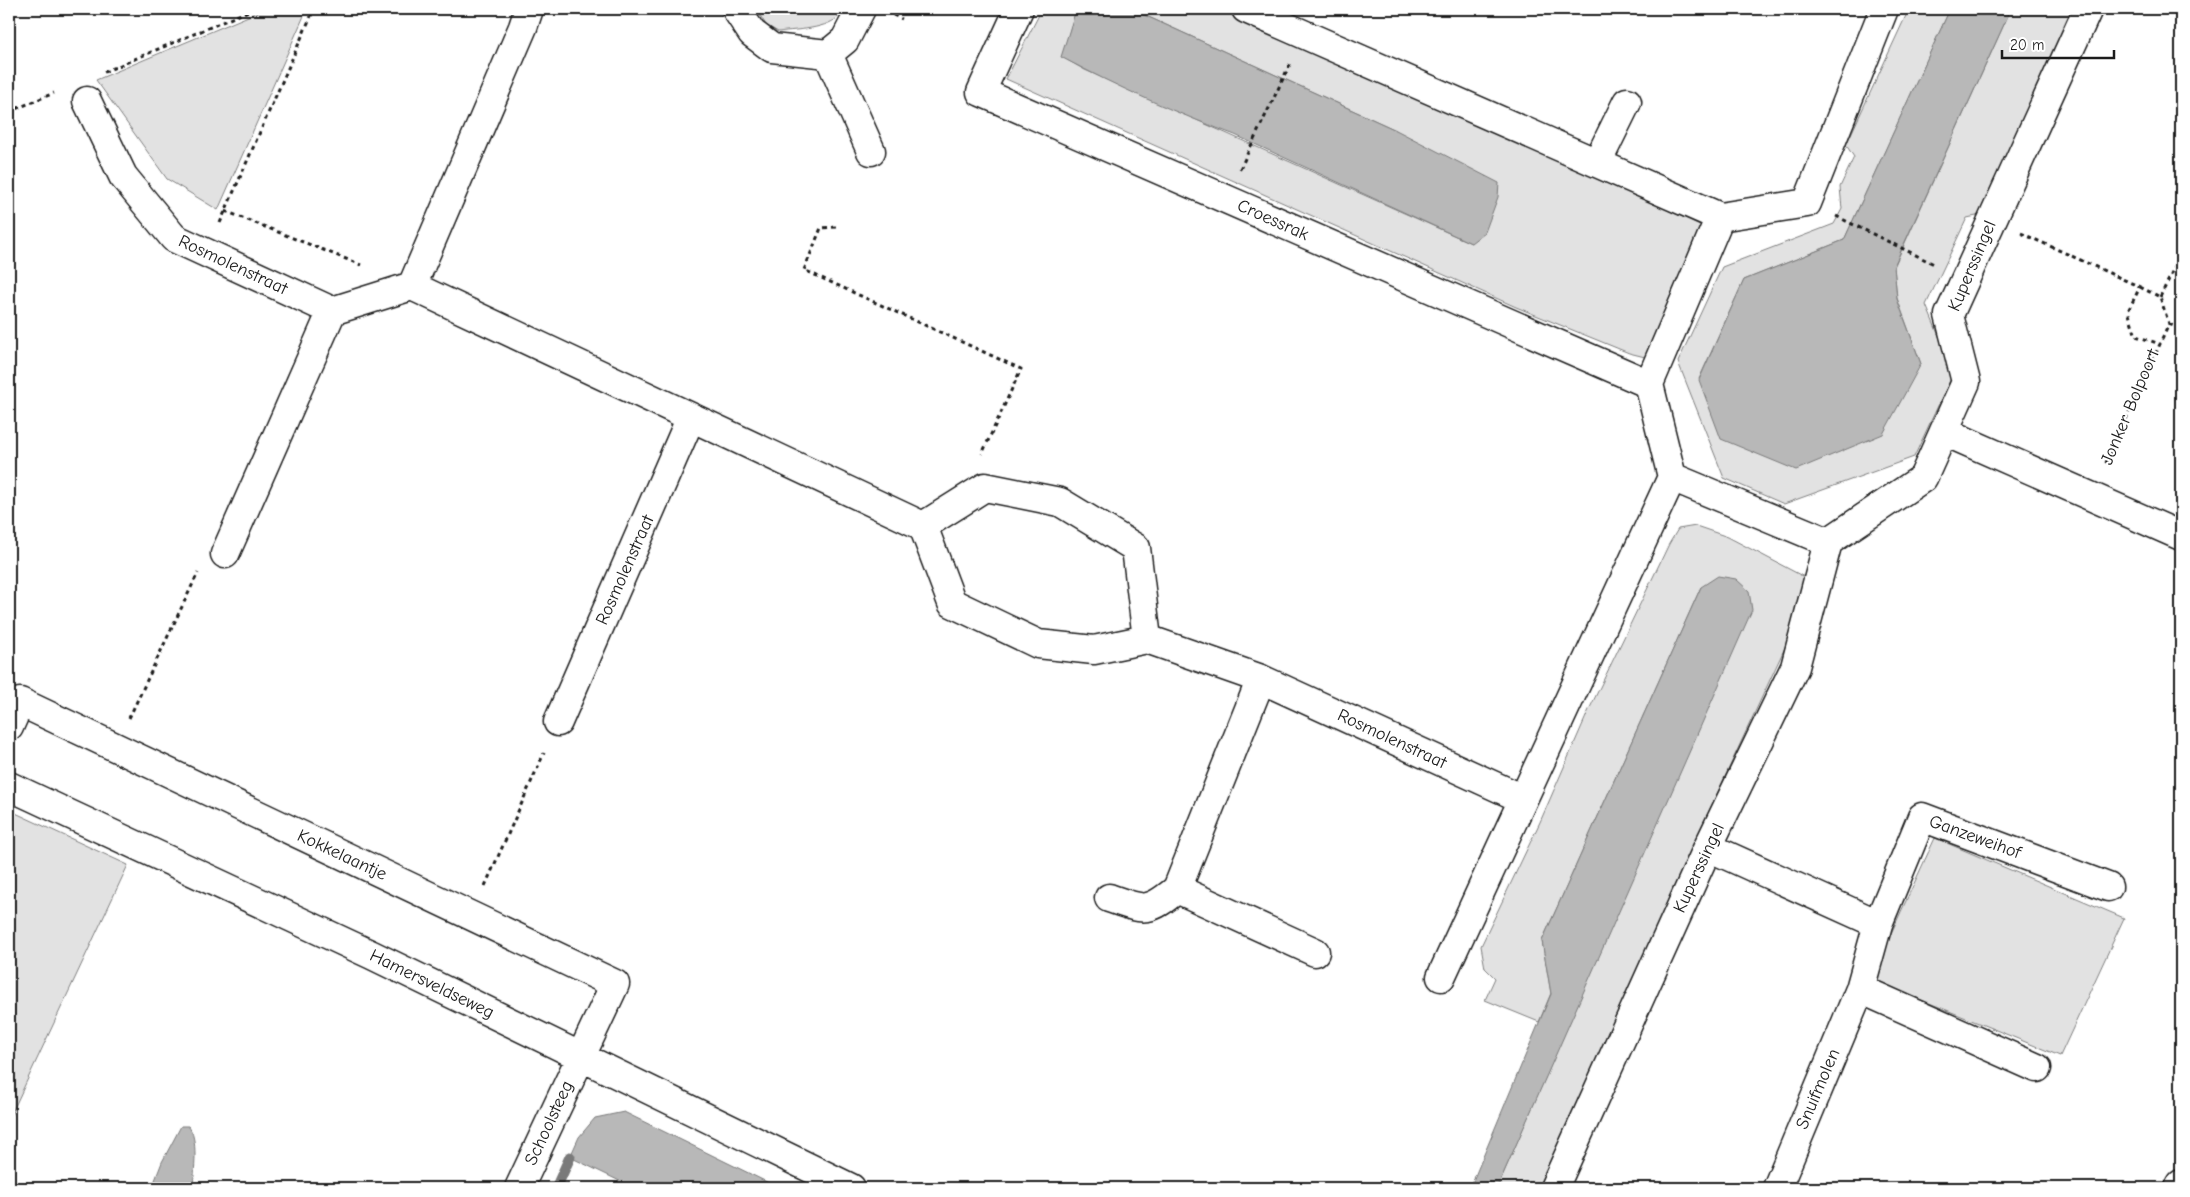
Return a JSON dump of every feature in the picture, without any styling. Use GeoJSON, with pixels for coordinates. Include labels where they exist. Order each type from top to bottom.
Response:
{"type":"FeatureCollection","features":[{"type":"Feature","properties":{"kind":"street"},"geometry":{"type":"LineString","coordinates":[[412,286],[529,9]]}},
{"type":"Feature","properties":{"kind":"street"},"geometry":{"type":"LineString","coordinates":[[736,9],[752,34],[772,48],[828,54],[845,40],[861,9]]}},
{"type":"Feature","properties":{"kind":"street","name":"Croessrak"},"geometry":{"type":"LineString","coordinates":[[1019,9],[981,92],[1648,384]]}},
{"type":"Feature","properties":{"kind":"street"},"geometry":{"type":"LineString","coordinates":[[1246,9],[1720,217],[1807,203],[1884,9]]}},
{"type":"Feature","properties":{"kind":"street","name":"Kuperssingel"},"geometry":{"type":"LineString","coordinates":[[1554,1188],[1708,847],[1795,666],[1828,542],[1923,478],[1945,432],[1966,382],[1949,315],[2088,9]]}},
{"type":"Feature","properties":{"kind":"street"},"geometry":{"type":"LineString","coordinates":[[828,54],[871,151]]}},
{"type":"Feature","properties":{"kind":"street","name":"Rosmolenstraat"},"geometry":{"type":"LineString","coordinates":[[86,102],[123,176],[174,238],[332,310]]}},
{"type":"Feature","properties":{"kind":"street"},"geometry":{"type":"LineString","coordinates":[[1596,163],[1627,102]]}},
{"type":"Feature","properties":{"kind":"street"},"geometry":{"type":"LineString","coordinates":[[1441,977],[1672,477],[1648,384],[1720,217]]}},
{"type":"Feature","properties":{"kind":"street"},"geometry":{"type":"LineString","coordinates":[[225,554],[332,310],[412,286],[923,526],[952,603],[1038,644],[1094,650],[1147,639],[1136,548],[1060,502],[984,487],[923,526]]}},
{"type":"Feature","properties":{"kind":"street","name":"Rosmolenstraat"},"geometry":{"type":"LineString","coordinates":[[558,722],[692,417]]}},
{"type":"Feature","properties":{"kind":"street"},"geometry":{"type":"LineString","coordinates":[[1945,432],[2181,536]]}},
{"type":"Feature","properties":{"kind":"street"},"geometry":{"type":"LineString","coordinates":[[1672,477],[1828,542]]}},
{"type":"Feature","properties":{"kind":"street","name":"Rosmolenstraat"},"geometry":{"type":"LineString","coordinates":[[1147,639],[1261,679],[1523,799]]}},
{"type":"Feature","properties":{"kind":"street"},"geometry":{"type":"LineString","coordinates":[[1109,898],[1142,909],[1159,904],[1177,889],[1261,679]]}},
{"type":"Feature","properties":{"kind":"street","name":"Kokkelaantje"},"geometry":{"type":"LineString","coordinates":[[9,727],[20,702],[615,984],[580,1057]]}},
{"type":"Feature","properties":{"kind":"street","name":"Hamersveldseweg"},"geometry":{"type":"LineString","coordinates":[[9,786],[372,955],[847,1187]]}},
{"type":"Feature","properties":{"kind":"street","name":"Ganzeweihof"},"geometry":{"type":"LineString","coordinates":[[1860,990],[1878,924],[1922,817],[2108,887]]}},
{"type":"Feature","properties":{"kind":"street"},"geometry":{"type":"LineString","coordinates":[[1708,847],[1878,924]]}},
{"type":"Feature","properties":{"kind":"street"},"geometry":{"type":"LineString","coordinates":[[1177,889],[1315,952]]}},
{"type":"Feature","properties":{"kind":"street"},"geometry":{"type":"LineString","coordinates":[[1860,990],[2037,1068]]}},
{"type":"Feature","properties":{"kind":"street","name":"Snuifmolen"},"geometry":{"type":"LineString","coordinates":[[1777,1188],[1860,990]]}},
{"type":"Feature","properties":{"kind":"street","name":"Schoolsteeg"},"geometry":{"type":"LineString","coordinates":[[519,1188],[580,1057]]}},
{"type":"Feature","properties":{"kind":"street"},"geometry":{"type":"LineString","coordinates":[[2179,1188],[2181,1184]]}},
{"type":"Feature","properties":{"kind":"path"},"geometry":{"type":"LineString","coordinates":[[97,75],[253,9]]}},
{"type":"Feature","properties":{"kind":"path"},"geometry":{"type":"LineString","coordinates":[[207,254],[314,9]]}},
{"type":"Feature","properties":{"kind":"path"},"geometry":{"type":"LineString","coordinates":[[1243,161],[1288,68]]}},
{"type":"Feature","properties":{"kind":"path"},"geometry":{"type":"LineString","coordinates":[[9,108],[13,110],[62,90]]}},
{"type":"Feature","properties":{"kind":"path"},"geometry":{"type":"LineString","coordinates":[[225,211],[412,286]]}},
{"type":"Feature","properties":{"kind":"path"},"geometry":{"type":"LineString","coordinates":[[1834,215],[1916,255]]}},
{"type":"Feature","properties":{"kind":"path"},"geometry":{"type":"LineString","coordinates":[[1991,219],[2160,297],[2169,324],[2160,344]]}},
{"type":"Feature","properties":{"kind":"path"},"geometry":{"type":"LineString","coordinates":[[836,227],[821,228],[804,270],[1020,368],[959,502]]}},
{"type":"Feature","properties":{"kind":"path"},"geometry":{"type":"LineString","coordinates":[[2160,297],[2181,255]]}},
{"type":"Feature","properties":{"kind":"path","name":"Jonker Bolpoort"},"geometry":{"type":"LineString","coordinates":[[2091,496],[2160,344],[2136,336],[2128,311],[2140,287]]}},
{"type":"Feature","properties":{"kind":"path"},"geometry":{"type":"LineString","coordinates":[[2169,324],[2181,329]]}},
{"type":"Feature","properties":{"kind":"path"},"geometry":{"type":"LineString","coordinates":[[115,748],[201,566],[225,554]]}},
{"type":"Feature","properties":{"kind":"path"},"geometry":{"type":"LineString","coordinates":[[472,917],[558,722]]}},
{"type":"Feature","properties":{"kind":"shaded area"},"geometry":{"type":"Polygon","coordinates":[[[265,9],[307,9],[218,210],[167,179],[96,80],[265,9]]]}},
{"type":"Feature","properties":{"kind":"shaded area"},"geometry":{"type":"Polygon","coordinates":[[[756,9],[844,9],[833,21],[824,25],[778,32],[766,25],[756,9]]]}},
{"type":"Feature","properties":{"kind":"shaded area"},"geometry":{"type":"Polygon","coordinates":[[[1042,9],[1079,9],[1074,16],[1062,57],[1085,70],[1471,243],[1396,130],[1131,9],[1235,9],[1356,62],[1708,229],[1649,358],[1629,353],[1516,307],[1006,79],[1042,9]]]}},
{"type":"Feature","properties":{"kind":"shaded area"},"geometry":{"type":"Polygon","coordinates":[[[1079,9],[1131,9],[1396,130],[1499,183],[1498,197],[1485,232],[1471,243],[1235,135],[1147,99],[1061,57],[1074,16],[1079,9]]]}},
{"type":"Feature","properties":{"kind":"shaded area"},"geometry":{"type":"Polygon","coordinates":[[[1909,9],[1950,9],[1844,240],[1744,280],[1699,379],[1921,364],[1897,298],[1894,267],[2011,9],[2074,9],[1981,215],[1967,218],[1926,305],[1951,365],[1952,376],[1914,457],[1784,504],[1724,478],[1678,362],[1722,267],[1834,224],[1842,209],[1840,187],[1854,157],[1846,145],[1909,9]]]}},
{"type":"Feature","properties":{"kind":"shaded area"},"geometry":{"type":"Polygon","coordinates":[[[1950,9],[2011,9],[1894,266],[1897,299],[1921,364],[1883,434],[1796,470],[1721,439],[1699,380],[1744,280],[1844,240],[1950,9]]]}},
{"type":"Feature","properties":{"kind":"shaded area"},"geometry":{"type":"Polygon","coordinates":[[[1696,526],[1728,537],[1808,579],[1808,598],[1709,811],[1541,1188],[1497,1188],[1593,968],[1701,587],[1542,941],[1551,993],[1539,1022],[1485,1000],[1495,978],[1485,968],[1481,946],[1540,822],[1588,712],[1669,544],[1678,529],[1696,526]]]}},
{"type":"Feature","properties":{"kind":"shaded area"},"geometry":{"type":"Polygon","coordinates":[[[1718,576],[1736,579],[1749,591],[1752,610],[1497,1188],[1470,1188],[1551,994],[1542,941],[1701,587],[1718,576]]]}},
{"type":"Feature","properties":{"kind":"shaded area"},"geometry":{"type":"Polygon","coordinates":[[[9,810],[128,865],[9,1119],[9,810]]]}},
{"type":"Feature","properties":{"kind":"shaded area"},"geometry":{"type":"Polygon","coordinates":[[[1935,838],[2124,918],[2060,1056],[1870,979],[1935,838]]]}},
{"type":"Feature","properties":{"kind":"shaded area"},"geometry":{"type":"Polygon","coordinates":[[[624,1112],[779,1188],[634,1188],[570,1157],[579,1137],[595,1118],[624,1112]]]}},
{"type":"Feature","properties":{"kind":"shaded area"},"geometry":{"type":"Polygon","coordinates":[[[181,1126],[188,1126],[194,1138],[193,1188],[152,1188],[162,1162],[181,1126]]]}},
{"type":"Feature","properties":{"kind":"waterway"},"geometry":{"type":"LineString","coordinates":[[556,1188],[570,1157]]}}]}
